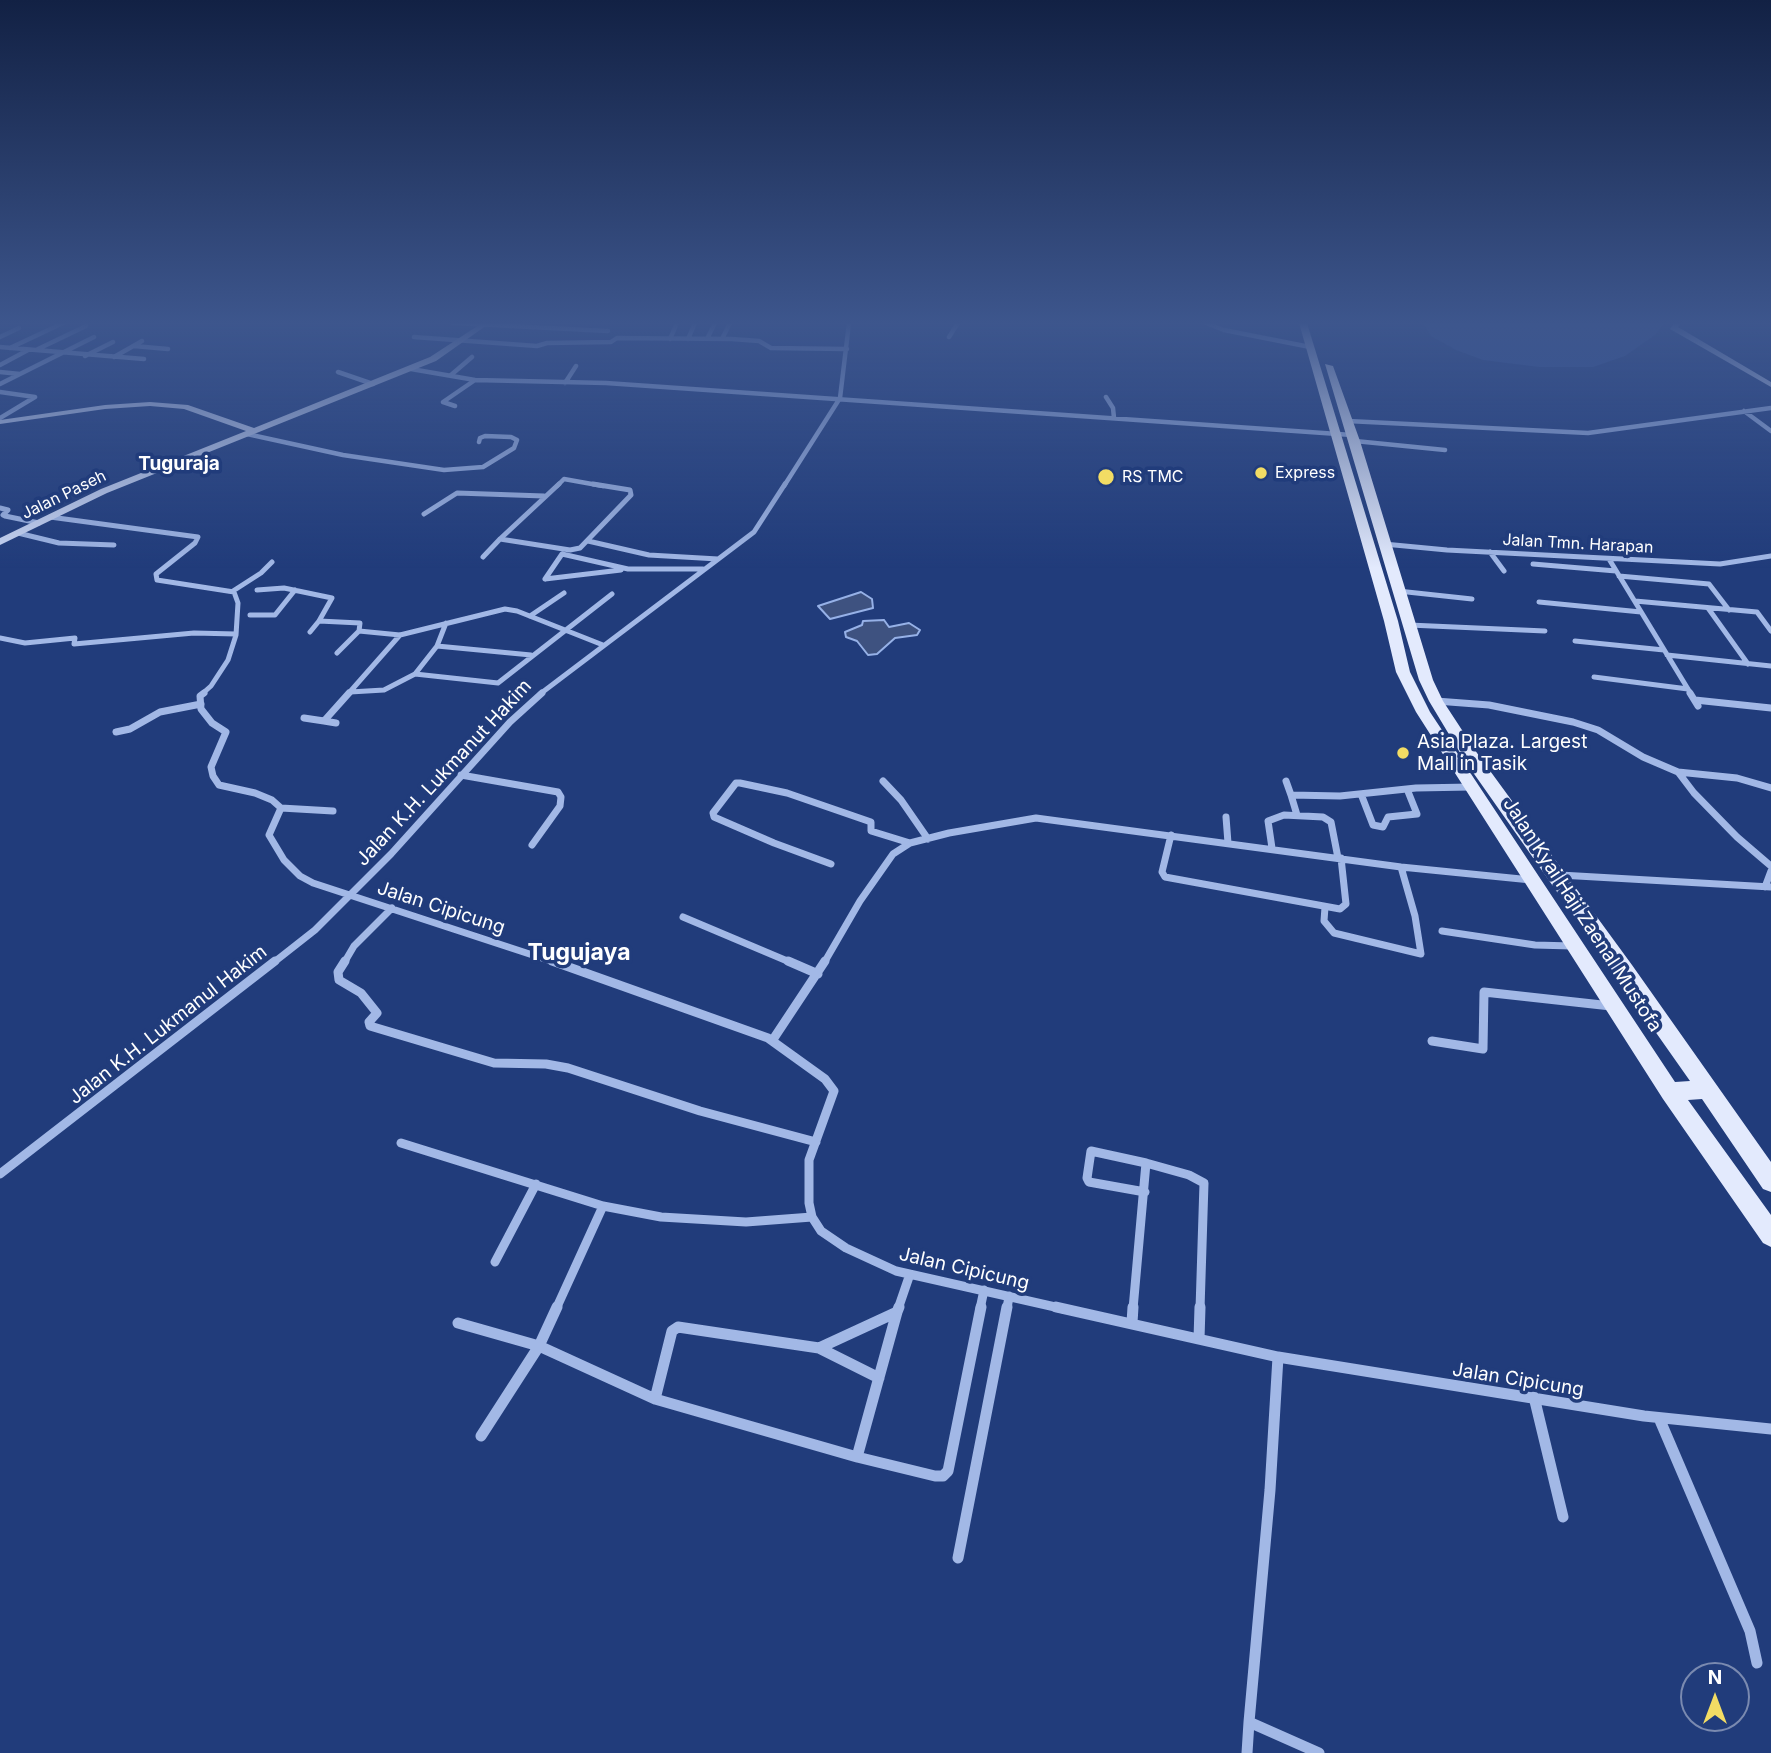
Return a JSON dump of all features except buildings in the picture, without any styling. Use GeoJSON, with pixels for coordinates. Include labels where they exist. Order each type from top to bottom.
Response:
{"type":"FeatureCollection","features":[{"type":"Feature","properties":{"kind":"main road","name":"Jalan Kyai Haji Zaenal Mustofa"},"geometry":{"type":"LineString","coordinates":[[1332,405],[1336,433],[1403,672],[1423,712],[1473,778],[1556,875],[1709,1089],[1771,1181]]}},
{"type":"Feature","properties":{"kind":"main road","name":"Jalan Kyai Haji Zaenal Mustofa"},"geometry":{"type":"LineString","coordinates":[[1339,405],[1348,421],[1421,663],[1473,778],[1535,881],[1670,1092],[1771,1235]]}},
{"type":"Feature","properties":{"kind":"main road"},"geometry":{"type":"LineString","coordinates":[[1357,505],[1372,506]]}},
{"type":"Feature","properties":{"kind":"main road"},"geometry":{"type":"LineString","coordinates":[[1370,550],[1385,548]]}},
{"type":"Feature","properties":{"kind":"main road"},"geometry":{"type":"LineString","coordinates":[[1401,659],[1421,663]]}},
{"type":"Feature","properties":{"kind":"main road"},"geometry":{"type":"LineString","coordinates":[[1670,1092],[1709,1089]]}},
{"type":"Feature","properties":{"kind":"street"},"geometry":{"type":"LineString","coordinates":[[4,423],[26,405]]}},
{"type":"Feature","properties":{"kind":"street","name":"Jalan Paseh"},"geometry":{"type":"LineString","coordinates":[[0,542],[124,482],[322,405]]}},
{"type":"Feature","properties":{"kind":"street"},"geometry":{"type":"LineString","coordinates":[[628,569],[562,555],[544,578],[628,569],[706,569],[760,525],[836,405]]}},
{"type":"Feature","properties":{"kind":"street"},"geometry":{"type":"LineString","coordinates":[[933,405],[1336,433],[1353,438],[1445,450]]}},
{"type":"Feature","properties":{"kind":"street"},"geometry":{"type":"LineString","coordinates":[[1110,405],[1114,418]]}},
{"type":"Feature","properties":{"kind":"street"},"geometry":{"type":"LineString","coordinates":[[4,423],[146,408],[184,413],[343,455],[444,470],[483,467],[514,448],[517,440],[511,437],[485,436],[480,438],[479,442]]}},
{"type":"Feature","properties":{"kind":"street"},"geometry":{"type":"LineString","coordinates":[[1348,421],[1588,433],[1771,408]]}},
{"type":"Feature","properties":{"kind":"street"},"geometry":{"type":"LineString","coordinates":[[1743,411],[1771,431]]}},
{"type":"Feature","properties":{"kind":"street"},"geometry":{"type":"LineString","coordinates":[[483,557],[500,539],[544,496],[566,479],[630,490],[631,495],[626,502],[580,548],[570,550],[500,539]]}},
{"type":"Feature","properties":{"kind":"street"},"geometry":{"type":"LineString","coordinates":[[424,514],[457,493],[544,496]]}},
{"type":"Feature","properties":{"kind":"street"},"geometry":{"type":"LineString","coordinates":[[0,508],[8,509],[5,516],[39,523]]}},
{"type":"Feature","properties":{"kind":"street"},"geometry":{"type":"LineString","coordinates":[[50,517],[198,537],[195,543],[156,574],[157,580],[220,587],[234,593],[238,603],[236,634],[228,660],[211,686],[200,696],[201,704],[212,723],[226,732],[225,740],[211,767],[219,785],[255,793],[281,807],[333,811]]}},
{"type":"Feature","properties":{"kind":"street"},"geometry":{"type":"LineString","coordinates":[[18,533],[59,543],[114,545]]}},
{"type":"Feature","properties":{"kind":"street"},"geometry":{"type":"LineString","coordinates":[[588,541],[649,555],[718,559]]}},
{"type":"Feature","properties":{"kind":"street","name":"Jalan Tmn. Harapan"},"geometry":{"type":"LineString","coordinates":[[1385,548],[1720,564],[1771,556]]}},
{"type":"Feature","properties":{"kind":"street"},"geometry":{"type":"LineString","coordinates":[[1490,552],[1504,571]]}},
{"type":"Feature","properties":{"kind":"street"},"geometry":{"type":"LineString","coordinates":[[1609,559],[1696,703],[1771,709]]}},
{"type":"Feature","properties":{"kind":"street"},"geometry":{"type":"LineString","coordinates":[[234,593],[272,562]]}},
{"type":"Feature","properties":{"kind":"street"},"geometry":{"type":"LineString","coordinates":[[594,573],[600,563]]}},
{"type":"Feature","properties":{"kind":"street"},"geometry":{"type":"LineString","coordinates":[[1533,564],[1709,584],[1729,610]]}},
{"type":"Feature","properties":{"kind":"street","name":"Jalan K.H. Lukmanut Hakim"},"geometry":{"type":"LineString","coordinates":[[350,895],[391,854],[461,775],[554,681],[706,569]]}},
{"type":"Feature","properties":{"kind":"street"},"geometry":{"type":"LineString","coordinates":[[257,590],[278,588],[332,598],[310,632]]}},
{"type":"Feature","properties":{"kind":"street"},"geometry":{"type":"LineString","coordinates":[[250,615],[275,615],[295,590]]}},
{"type":"Feature","properties":{"kind":"street"},"geometry":{"type":"LineString","coordinates":[[1398,591],[1472,599]]}},
{"type":"Feature","properties":{"kind":"street"},"geometry":{"type":"LineString","coordinates":[[530,616],[564,593]]}},
{"type":"Feature","properties":{"kind":"street"},"geometry":{"type":"LineString","coordinates":[[415,674],[498,683],[531,654],[612,594]]}},
{"type":"Feature","properties":{"kind":"street"},"geometry":{"type":"LineString","coordinates":[[1634,601],[1757,612],[1771,631]]}},
{"type":"Feature","properties":{"kind":"street"},"geometry":{"type":"LineString","coordinates":[[1539,602],[1641,612]]}},
{"type":"Feature","properties":{"kind":"street"},"geometry":{"type":"LineString","coordinates":[[1708,608],[1748,664]]}},
{"type":"Feature","properties":{"kind":"street"},"geometry":{"type":"LineString","coordinates":[[359,631],[400,635],[505,609],[603,645]]}},
{"type":"Feature","properties":{"kind":"street"},"geometry":{"type":"LineString","coordinates":[[319,621],[358,622],[359,631]]}},
{"type":"Feature","properties":{"kind":"street"},"geometry":{"type":"LineString","coordinates":[[350,692],[384,690],[415,674],[437,646],[446,623]]}},
{"type":"Feature","properties":{"kind":"street"},"geometry":{"type":"LineString","coordinates":[[1409,625],[1545,631]]}},
{"type":"Feature","properties":{"kind":"street"},"geometry":{"type":"LineString","coordinates":[[337,653],[359,631]]}},
{"type":"Feature","properties":{"kind":"street"},"geometry":{"type":"LineString","coordinates":[[0,638],[25,643],[74,638],[72,643],[76,643],[194,633],[236,634]]}},
{"type":"Feature","properties":{"kind":"street"},"geometry":{"type":"LineString","coordinates":[[324,721],[400,635]]}},
{"type":"Feature","properties":{"kind":"street"},"geometry":{"type":"LineString","coordinates":[[1575,641],[1771,666]]}},
{"type":"Feature","properties":{"kind":"street"},"geometry":{"type":"LineString","coordinates":[[437,646],[531,654]]}},
{"type":"Feature","properties":{"kind":"street"},"geometry":{"type":"LineString","coordinates":[[1594,677],[1688,689]]}},
{"type":"Feature","properties":{"kind":"street"},"geometry":{"type":"LineString","coordinates":[[1436,701],[1489,705],[1573,722],[1598,730],[1643,757],[1678,772],[1737,778],[1771,788]]}},
{"type":"Feature","properties":{"kind":"street"},"geometry":{"type":"LineString","coordinates":[[116,732],[130,729],[160,712],[201,704]]}},
{"type":"Feature","properties":{"kind":"street"},"geometry":{"type":"LineString","coordinates":[[304,718],[336,723]]}},
{"type":"Feature","properties":{"kind":"street"},"geometry":{"type":"LineString","coordinates":[[1556,875],[1768,887],[1771,868],[1694,793],[1678,772]]}},
{"type":"Feature","properties":{"kind":"street"},"geometry":{"type":"LineString","coordinates":[[461,775],[558,792],[561,806],[532,845]]}},
{"type":"Feature","properties":{"kind":"street"},"geometry":{"type":"LineString","coordinates":[[1291,795],[1340,796],[1473,778]]}},
{"type":"Feature","properties":{"kind":"street"},"geometry":{"type":"LineString","coordinates":[[883,781],[901,800],[928,839]]}},
{"type":"Feature","properties":{"kind":"street"},"geometry":{"type":"LineString","coordinates":[[1286,781],[1297,815]]}},
{"type":"Feature","properties":{"kind":"street"},"geometry":{"type":"LineString","coordinates":[[831,864],[774,843],[714,817],[713,813],[736,783],[740,783],[787,793],[871,821],[871,831],[910,843]]}},
{"type":"Feature","properties":{"kind":"street"},"geometry":{"type":"LineString","coordinates":[[1361,794],[1373,825],[1383,827],[1388,817],[1417,814],[1407,789]]}},
{"type":"Feature","properties":{"kind":"street","name":"Jalan Cipicung"},"geometry":{"type":"LineString","coordinates":[[281,807],[269,835],[284,860],[300,876],[313,883],[582,971],[772,1041],[825,1079],[833,1089],[808,1174],[813,1217],[821,1231],[846,1248],[896,1271],[1278,1357],[1660,1418],[1771,1429]]}},
{"type":"Feature","properties":{"kind":"street"},"geometry":{"type":"LineString","coordinates":[[1171,835],[1162,872],[1164,877],[1340,909],[1346,904],[1331,822],[1323,817],[1297,815],[1284,815],[1268,821],[1272,848]]}},
{"type":"Feature","properties":{"kind":"street"},"geometry":{"type":"LineString","coordinates":[[1226,817],[1228,843]]}},
{"type":"Feature","properties":{"kind":"street"},"geometry":{"type":"LineString","coordinates":[[772,1041],[818,974],[860,901],[893,855],[910,843],[928,839],[1036,818],[1401,867],[1535,881]]}},
{"type":"Feature","properties":{"kind":"street"},"geometry":{"type":"LineString","coordinates":[[1325,906],[1324,920],[1334,933],[1421,954],[1415,916],[1401,867]]}},
{"type":"Feature","properties":{"kind":"street","name":"Jalan K.H. Lukmanul Hakim"},"geometry":{"type":"LineString","coordinates":[[0,1174],[315,930],[350,895]]}},
{"type":"Feature","properties":{"kind":"street"},"geometry":{"type":"LineString","coordinates":[[392,908],[349,951],[338,972],[339,980],[361,993],[377,1013],[369,1022],[370,1026],[494,1063],[546,1064],[568,1068],[700,1111],[816,1142]]}},
{"type":"Feature","properties":{"kind":"street"},"geometry":{"type":"LineString","coordinates":[[683,917],[818,974]]}},
{"type":"Feature","properties":{"kind":"street"},"geometry":{"type":"LineString","coordinates":[[1442,931],[1522,943],[1576,946]]}},
{"type":"Feature","properties":{"kind":"street"},"geometry":{"type":"LineString","coordinates":[[1432,1041],[1483,1049],[1484,992],[1615,1006]]}},
{"type":"Feature","properties":{"kind":"street"},"geometry":{"type":"LineString","coordinates":[[401,1143],[603,1206],[661,1217],[746,1222],[813,1217]]}},
{"type":"Feature","properties":{"kind":"street"},"geometry":{"type":"LineString","coordinates":[[1145,1192],[1089,1182],[1087,1178],[1091,1151],[1189,1175],[1204,1183],[1199,1339]]}},
{"type":"Feature","properties":{"kind":"street"},"geometry":{"type":"LineString","coordinates":[[1132,1324],[1146,1163]]}},
{"type":"Feature","properties":{"kind":"street"},"geometry":{"type":"LineString","coordinates":[[495,1262],[536,1184]]}},
{"type":"Feature","properties":{"kind":"street"},"geometry":{"type":"LineString","coordinates":[[481,1436],[538,1346],[603,1206]]}},
{"type":"Feature","properties":{"kind":"street"},"geometry":{"type":"LineString","coordinates":[[857,1457],[897,1312],[911,1274]]}},
{"type":"Feature","properties":{"kind":"street"},"geometry":{"type":"LineString","coordinates":[[458,1323],[538,1346],[655,1399],[857,1457],[943,1476],[948,1471],[984,1290]]}},
{"type":"Feature","properties":{"kind":"street"},"geometry":{"type":"LineString","coordinates":[[958,1558],[1009,1296]]}},
{"type":"Feature","properties":{"kind":"street"},"geometry":{"type":"LineString","coordinates":[[819,1348],[897,1312]]}},
{"type":"Feature","properties":{"kind":"street"},"geometry":{"type":"LineString","coordinates":[[655,1399],[673,1331],[678,1327],[819,1348],[879,1378]]}},
{"type":"Feature","properties":{"kind":"street"},"geometry":{"type":"LineString","coordinates":[[1247,1753],[1270,1490],[1278,1357]]}},
{"type":"Feature","properties":{"kind":"street"},"geometry":{"type":"LineString","coordinates":[[1534,1397],[1563,1517]]}},
{"type":"Feature","properties":{"kind":"street"},"geometry":{"type":"LineString","coordinates":[[1660,1418],[1750,1630],[1758,1662]]}},
{"type":"Feature","properties":{"kind":"street"},"geometry":{"type":"LineString","coordinates":[[1249,1722],[1319,1753]]}},
{"type":"Feature","properties":{"kind":"shaded area"},"geometry":{"type":"Polygon","coordinates":[[[861,592],[872,599],[873,608],[830,619],[818,606],[861,592]]]}},
{"type":"Feature","properties":{"kind":"shaded area"},"geometry":{"type":"Polygon","coordinates":[[[884,620],[889,627],[909,623],[920,630],[917,635],[895,638],[877,654],[868,655],[857,641],[846,637],[845,632],[862,625],[863,621],[884,620]]]}},
{"type":"Feature","properties":{"kind":"place","name":"Express"},"geometry":{"type":"Point","coordinates":[1261,473]}},
{"type":"Feature","properties":{"kind":"place","name":"RS TMC"},"geometry":{"type":"Point","coordinates":[1106,477]}},
{"type":"Feature","properties":{"kind":"place","name":"Asia Plaza. Largest Mall in Tasik"},"geometry":{"type":"Point","coordinates":[1403,753]}},
{"type":"Feature","properties":{"kind":"district","name":"Tuguraja"},"geometry":{"type":"Point","coordinates":[179,464]}},
{"type":"Feature","properties":{"kind":"district","name":"Tugujaya"},"geometry":{"type":"Point","coordinates":[579,953]}}]}
